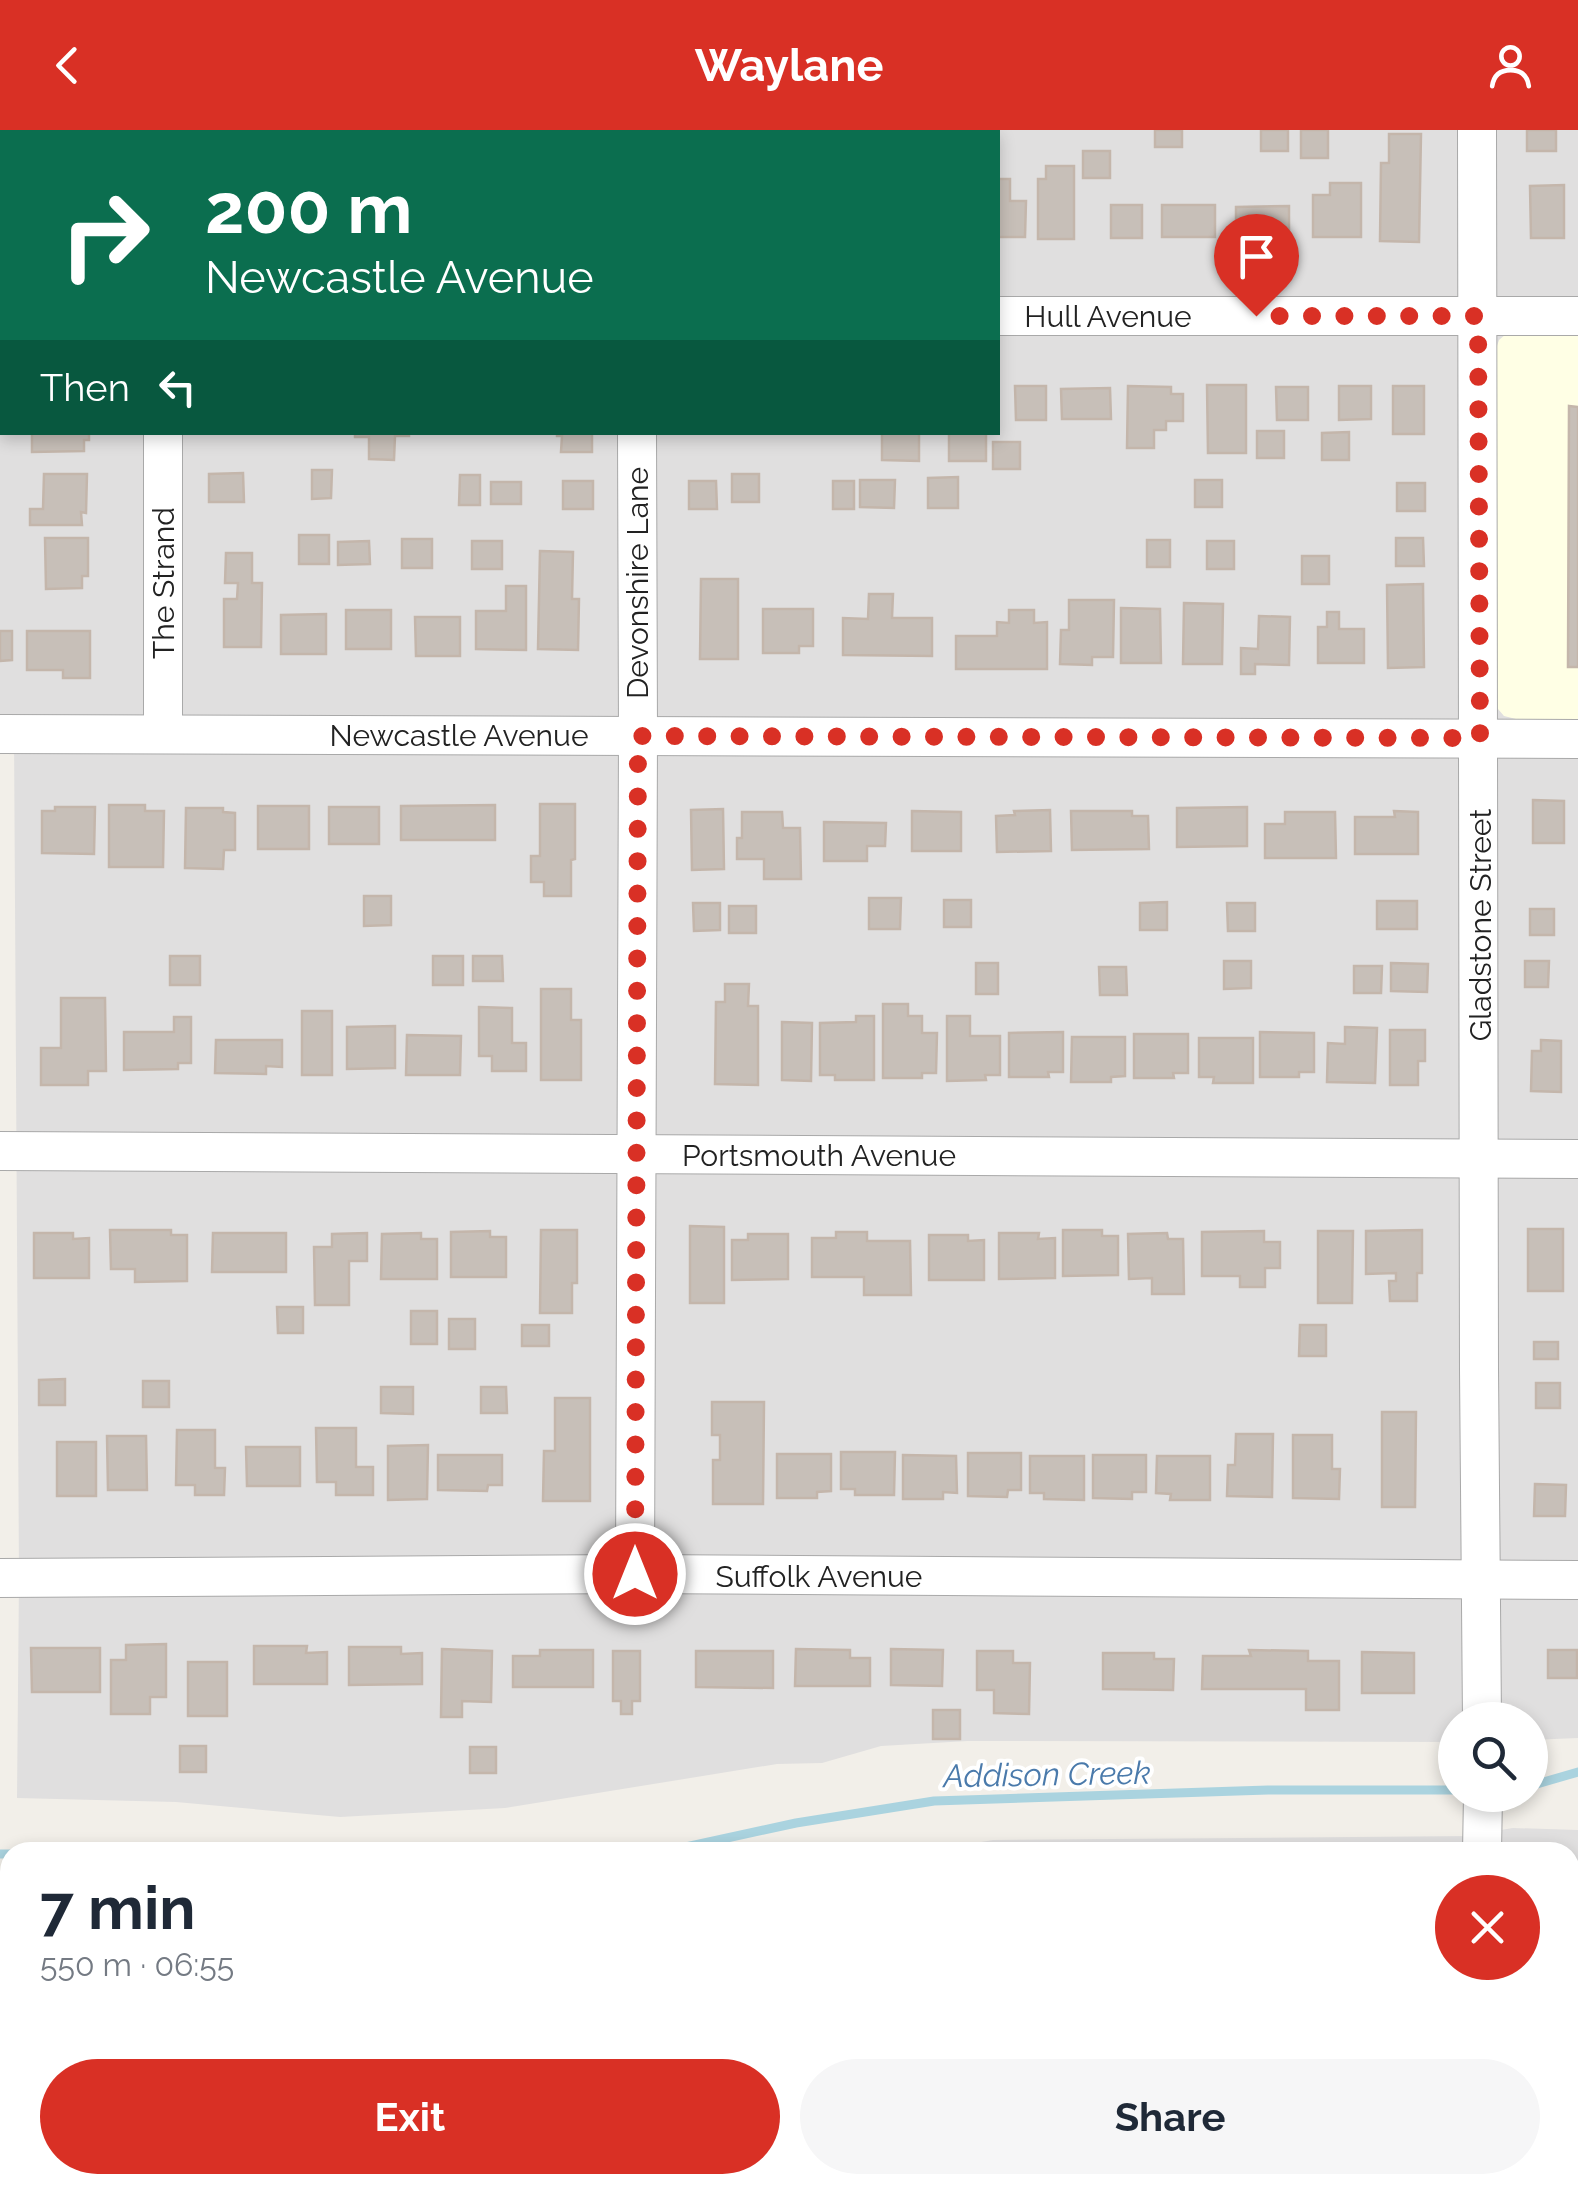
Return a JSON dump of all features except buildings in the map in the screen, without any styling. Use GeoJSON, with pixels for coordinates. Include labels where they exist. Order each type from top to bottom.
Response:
{"type":"FeatureCollection","features":[{"type":"Feature","properties":{"kind":"street","name":"Gladstone Street"},"geometry":{"type":"LineString","coordinates":[[1478,130],[1482,1702]]}},
{"type":"Feature","properties":{"kind":"street","name":"Hull Avenue"},"geometry":{"type":"LineString","coordinates":[[1000,316],[1578,316]]}},
{"type":"Feature","properties":{"kind":"street","name":"The Strand"},"geometry":{"type":"LineString","coordinates":[[163,435],[163,734]]}},
{"type":"Feature","properties":{"kind":"street","name":"Devonshire Lane"},"geometry":{"type":"LineString","coordinates":[[635,1574],[636,435]]}},
{"type":"Feature","properties":{"kind":"street","name":"Newcastle Avenue"},"geometry":{"type":"LineString","coordinates":[[0,734],[1578,738]]}},
{"type":"Feature","properties":{"kind":"street","name":"Portsmouth Avenue"},"geometry":{"type":"LineString","coordinates":[[0,1151],[1578,1159]]}},
{"type":"Feature","properties":{"kind":"street","name":"Suffolk Avenue"},"geometry":{"type":"LineString","coordinates":[[0,1578],[635,1574],[1578,1580]]}},
{"type":"Feature","properties":{"kind":"street"},"geometry":{"type":"LineString","coordinates":[[1482,1812],[1482,1842]]}},
{"type":"Feature","properties":{"kind":"shaded area"},"geometry":{"type":"Polygon","coordinates":[[[1000,130],[1578,130],[1578,1738],[1548,1739],[1548,1702],[1438,1702],[1438,1742],[968,1741],[881,1746],[822,1763],[777,1764],[505,1808],[340,1817],[176,1802],[17,1798],[13,715],[0,715],[0,435],[1000,435],[1000,130]]]}},
{"type":"Feature","properties":{"kind":"shaded area"},"geometry":{"type":"Polygon","coordinates":[[[1578,333],[1578,719],[1516,719],[1504,716],[1495,699],[1495,352],[1506,334],[1578,333]]]}},
{"type":"Feature","properties":{"kind":"shaded area"},"geometry":{"type":"Polygon","coordinates":[[[1513,1828],[1578,1830],[1578,1842],[981,1842],[993,1840],[1465,1836],[1513,1828]]]}},
{"type":"Feature","properties":{"kind":"waterway","name":"Addison Creek"},"geometry":{"type":"LineString","coordinates":[[1548,1781],[1578,1772]]}},
{"type":"Feature","properties":{"kind":"waterway","name":"Addison Creek"},"geometry":{"type":"LineString","coordinates":[[709,1842],[796,1823],[934,1801],[1268,1790],[1438,1790]]}},
{"type":"Feature","properties":{"kind":"route"},"geometry":{"type":"LineString","coordinates":[[635,1574],[638,736],[1480,738],[1478,316],[1256,316]]}}]}
